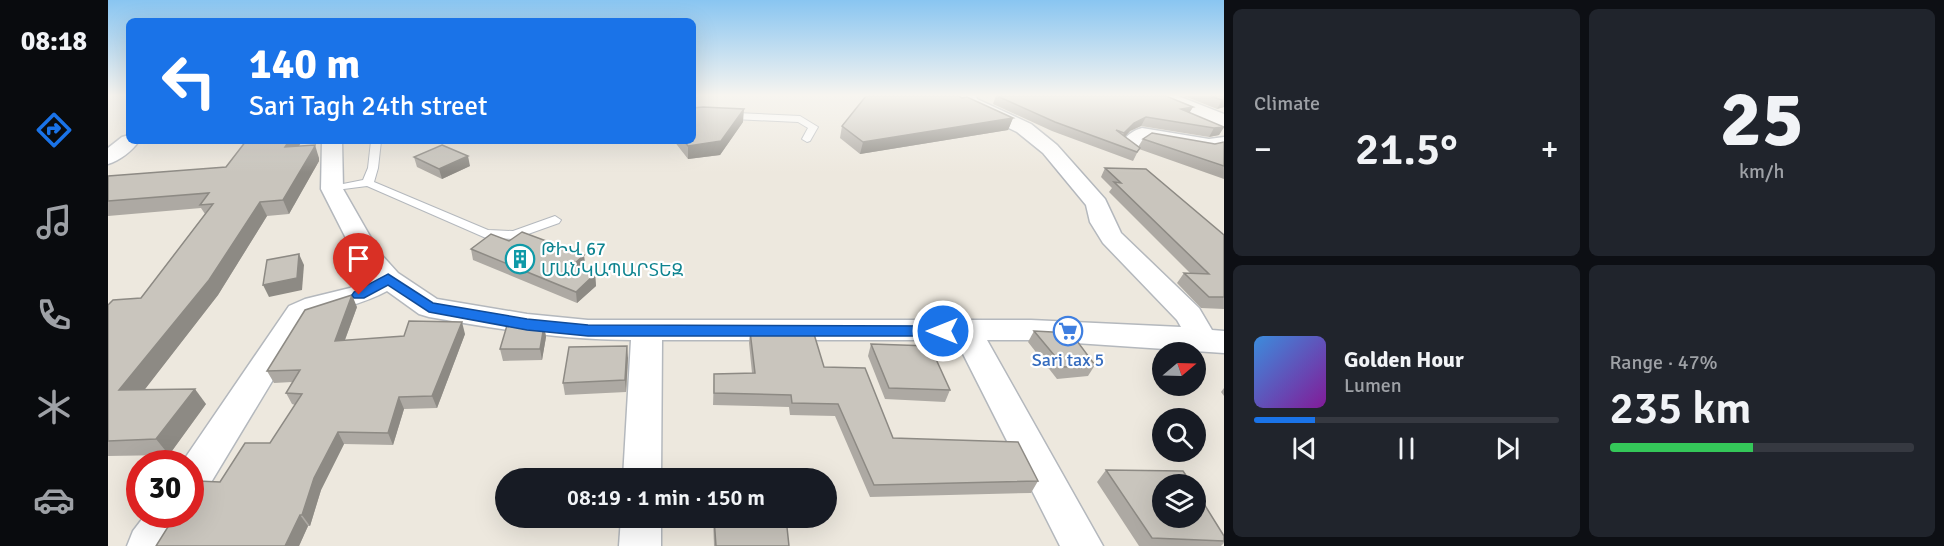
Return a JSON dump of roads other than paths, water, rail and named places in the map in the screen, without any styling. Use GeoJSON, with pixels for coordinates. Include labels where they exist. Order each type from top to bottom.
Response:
{"type":"FeatureCollection","features":[{"type":"Feature","properties":{"kind":"street"},"geometry":{"type":"LineString","coordinates":[[1010,121],[1024,128],[1050,149],[1096,204],[1102,222],[1112,238],[1213,340]]}},
{"type":"Feature","properties":{"kind":"street"},"geometry":{"type":"LineString","coordinates":[[1132,142],[1142,135],[1209,146],[1224,143]]}},
{"type":"Feature","properties":{"kind":"street"},"geometry":{"type":"LineString","coordinates":[[108,158],[126,143]]}},
{"type":"Feature","properties":{"kind":"street"},"geometry":{"type":"LineString","coordinates":[[332,144],[332,189],[368,256],[388,279],[429,307],[527,324],[588,330],[1031,330],[1213,340]]}},
{"type":"Feature","properties":{"kind":"street"},"geometry":{"type":"LineString","coordinates":[[204,460],[299,313],[315,306],[359,295],[388,279]]}},
{"type":"Feature","properties":{"kind":"street"},"geometry":{"type":"LineString","coordinates":[[642,468],[647,331]]}},
{"type":"Feature","properties":{"kind":"street"},"geometry":{"type":"LineString","coordinates":[[966,331],[1082,546]]}},
{"type":"Feature","properties":{"kind":"street"},"geometry":{"type":"LineString","coordinates":[[148,546],[160,528]]}},
{"type":"Feature","properties":{"kind":"street"},"geometry":{"type":"LineString","coordinates":[[640,546],[641,528]]}},
{"type":"Feature","properties":{"kind":"lane"},"geometry":{"type":"LineString","coordinates":[[804,121],[813,127],[807,139]]}},
{"type":"Feature","properties":{"kind":"lane"},"geometry":{"type":"LineString","coordinates":[[368,183],[373,168],[376,144]]}},
{"type":"Feature","properties":{"kind":"lane"},"geometry":{"type":"LineString","coordinates":[[332,189],[368,183],[486,234],[514,235],[555,220]]}},
{"type":"Feature","properties":{"kind":"place","name":"ԹԻՎ 67 ՄԱՆԿԱՊԱՐՏԵԶ"},"geometry":{"type":"Point","coordinates":[520,259]}},
{"type":"Feature","properties":{"kind":"place","name":"Sari tax 5"},"geometry":{"type":"Point","coordinates":[1068,331]}}]}
